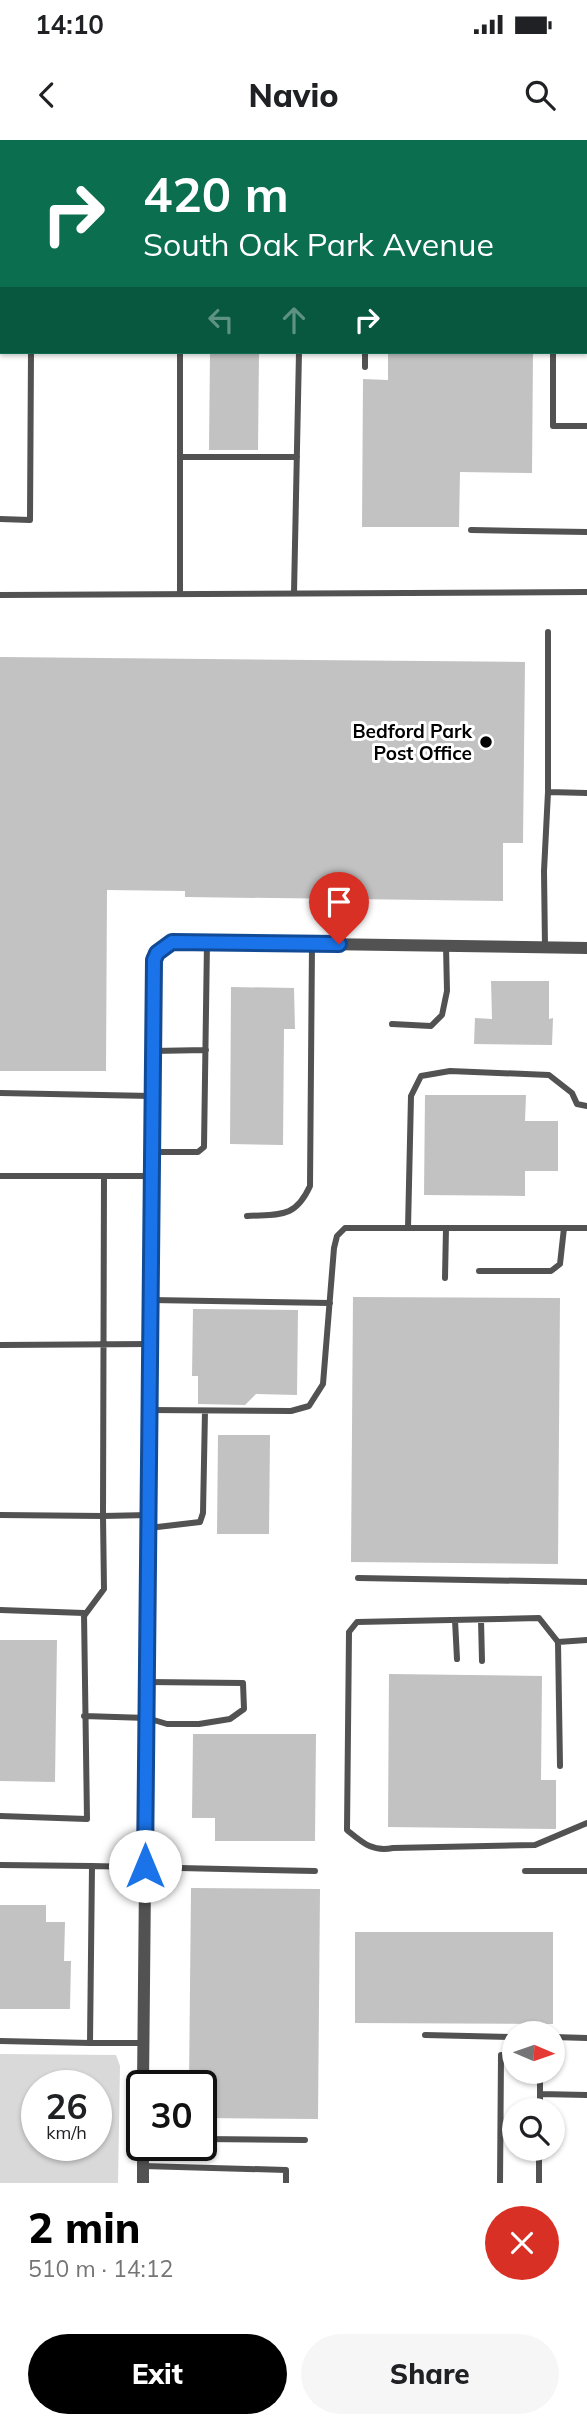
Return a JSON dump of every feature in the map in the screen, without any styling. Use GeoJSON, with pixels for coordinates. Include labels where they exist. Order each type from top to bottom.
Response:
{"type":"FeatureCollection","features":[{"type":"Feature","properties":{"kind":"street"},"geometry":{"type":"LineString","coordinates":[[144,2070],[153,970],[157,953],[172,942],[587,948]]}},
{"type":"Feature","properties":{"kind":"street"},"geometry":{"type":"LineString","coordinates":[[143,2161],[143,2183]]}},
{"type":"Feature","properties":{"kind":"lane"},"geometry":{"type":"LineString","coordinates":[[0,519],[30,520],[31,354]]}},
{"type":"Feature","properties":{"kind":"lane"},"geometry":{"type":"LineString","coordinates":[[180,354],[180,594]]}},
{"type":"Feature","properties":{"kind":"lane"},"geometry":{"type":"LineString","coordinates":[[294,593],[299,354]]}},
{"type":"Feature","properties":{"kind":"lane"},"geometry":{"type":"LineString","coordinates":[[365,354],[365,367]]}},
{"type":"Feature","properties":{"kind":"lane"},"geometry":{"type":"LineString","coordinates":[[553,354],[553,426],[587,426]]}},
{"type":"Feature","properties":{"kind":"lane"},"geometry":{"type":"LineString","coordinates":[[180,457],[297,457]]}},
{"type":"Feature","properties":{"kind":"lane"},"geometry":{"type":"LineString","coordinates":[[471,530],[587,532]]}},
{"type":"Feature","properties":{"kind":"lane"},"geometry":{"type":"LineString","coordinates":[[0,595],[587,592]]}},
{"type":"Feature","properties":{"kind":"lane"},"geometry":{"type":"LineString","coordinates":[[545,947],[548,632]]}},
{"type":"Feature","properties":{"kind":"lane"},"geometry":{"type":"LineString","coordinates":[[548,792],[587,793]]}},
{"type":"Feature","properties":{"kind":"lane"},"geometry":{"type":"LineString","coordinates":[[152,1152],[198,1152],[204,1147],[207,942]]}},
{"type":"Feature","properties":{"kind":"lane"},"geometry":{"type":"LineString","coordinates":[[247,1216],[287,1214],[296,1209],[310,1186],[312,944]]}},
{"type":"Feature","properties":{"kind":"lane"},"geometry":{"type":"LineString","coordinates":[[392,1024],[431,1026],[442,1016],[447,992],[446,946]]}},
{"type":"Feature","properties":{"kind":"lane"},"geometry":{"type":"LineString","coordinates":[[153,1051],[206,1050]]}},
{"type":"Feature","properties":{"kind":"lane"},"geometry":{"type":"LineString","coordinates":[[408,1228],[411,1096],[421,1076],[450,1071],[549,1075],[572,1093],[577,1104],[587,1106]]}},
{"type":"Feature","properties":{"kind":"lane"},"geometry":{"type":"LineString","coordinates":[[0,1093],[152,1096]]}},
{"type":"Feature","properties":{"kind":"lane"},"geometry":{"type":"LineString","coordinates":[[0,1176],[152,1176]]}},
{"type":"Feature","properties":{"kind":"lane"},"geometry":{"type":"LineString","coordinates":[[0,1816],[87,1819],[84,1616],[104,1589],[104,1176]]}},
{"type":"Feature","properties":{"kind":"lane"},"geometry":{"type":"LineString","coordinates":[[149,1410],[290,1411],[309,1406],[323,1384],[334,1248],[337,1236],[345,1228],[587,1228]]}},
{"type":"Feature","properties":{"kind":"lane"},"geometry":{"type":"LineString","coordinates":[[445,1278],[446,1228]]}},
{"type":"Feature","properties":{"kind":"lane"},"geometry":{"type":"LineString","coordinates":[[479,1271],[551,1271],[560,1264],[564,1228]]}},
{"type":"Feature","properties":{"kind":"lane"},"geometry":{"type":"LineString","coordinates":[[150,1300],[330,1303]]}},
{"type":"Feature","properties":{"kind":"lane"},"geometry":{"type":"LineString","coordinates":[[0,1345],[150,1344]]}},
{"type":"Feature","properties":{"kind":"lane"},"geometry":{"type":"LineString","coordinates":[[0,1515],[103,1516],[148,1522],[200,1522],[203,1513],[205,1411]]}},
{"type":"Feature","properties":{"kind":"lane"},"geometry":{"type":"LineString","coordinates":[[358,1578],[587,1582]]}},
{"type":"Feature","properties":{"kind":"lane"},"geometry":{"type":"LineString","coordinates":[[0,1610],[84,1613],[84,1616]]}},
{"type":"Feature","properties":{"kind":"lane"},"geometry":{"type":"LineString","coordinates":[[560,1766],[558,1642],[539,1618],[358,1622],[349,1632],[347,1830],[364,1844],[380,1850],[535,1845],[587,1823]]}},
{"type":"Feature","properties":{"kind":"lane"},"geometry":{"type":"LineString","coordinates":[[481,1619],[482,1661]]}},
{"type":"Feature","properties":{"kind":"lane"},"geometry":{"type":"LineString","coordinates":[[455,1620],[457,1659]]}},
{"type":"Feature","properties":{"kind":"lane"},"geometry":{"type":"LineString","coordinates":[[558,1642],[587,1640]]}},
{"type":"Feature","properties":{"kind":"lane"},"geometry":{"type":"LineString","coordinates":[[84,1716],[146,1718],[167,1724],[199,1724],[230,1718],[244,1709],[243,1683],[147,1682]]}},
{"type":"Feature","properties":{"kind":"lane"},"geometry":{"type":"LineString","coordinates":[[0,1865],[315,1871]]}},
{"type":"Feature","properties":{"kind":"lane"},"geometry":{"type":"LineString","coordinates":[[90,2043],[92,1866]]}},
{"type":"Feature","properties":{"kind":"lane"},"geometry":{"type":"LineString","coordinates":[[525,1871],[587,1871]]}},
{"type":"Feature","properties":{"kind":"lane"},"geometry":{"type":"LineString","coordinates":[[425,2035],[502,2037]]}},
{"type":"Feature","properties":{"kind":"lane"},"geometry":{"type":"LineString","coordinates":[[565,2037],[587,2038]]}},
{"type":"Feature","properties":{"kind":"lane"},"geometry":{"type":"LineString","coordinates":[[0,2040],[144,2043]]}},
{"type":"Feature","properties":{"kind":"lane"},"geometry":{"type":"LineString","coordinates":[[500,2183],[502,2055]]}},
{"type":"Feature","properties":{"kind":"lane"},"geometry":{"type":"LineString","coordinates":[[540,2084],[540,2098]]}},
{"type":"Feature","properties":{"kind":"lane"},"geometry":{"type":"LineString","coordinates":[[540,2094],[587,2095]]}},
{"type":"Feature","properties":{"kind":"lane"},"geometry":{"type":"LineString","coordinates":[[217,2139],[305,2140]]}},
{"type":"Feature","properties":{"kind":"lane"},"geometry":{"type":"LineString","coordinates":[[539,2183],[540,2161]]}},
{"type":"Feature","properties":{"kind":"lane"},"geometry":{"type":"LineString","coordinates":[[143,2166],[286,2170],[286,2183]]}},
{"type":"Feature","properties":{"kind":"shaded area"},"geometry":{"type":"Polygon","coordinates":[[[0,2054],[116,2055],[120,2066],[118,2183],[0,2183],[0,2054]]]}},
{"type":"Feature","properties":{"kind":"building"},"geometry":{"type":"Polygon","coordinates":[[[210,354],[259,354],[258,450],[209,450],[210,354]]]}},
{"type":"Feature","properties":{"kind":"building"},"geometry":{"type":"Polygon","coordinates":[[[388,354],[533,354],[532,473],[460,472],[459,527],[362,527],[363,379],[388,380],[388,354]]]}},
{"type":"Feature","properties":{"kind":"building"},"geometry":{"type":"Polygon","coordinates":[[[0,657],[525,662],[523,843],[503,843],[503,901],[185,897],[185,891],[107,890],[106,1071],[0,1071],[0,657]]]}},
{"type":"Feature","properties":{"kind":"building"},"geometry":{"type":"Polygon","coordinates":[[[491,981],[549,981],[549,1019],[553,1018],[552,1045],[474,1044],[475,1018],[492,1019],[491,981]]]}},
{"type":"Feature","properties":{"kind":"building"},"geometry":{"type":"Polygon","coordinates":[[[231,987],[294,988],[295,1029],[284,1029],[283,1145],[230,1144],[231,987]]]}},
{"type":"Feature","properties":{"kind":"building"},"geometry":{"type":"Polygon","coordinates":[[[425,1095],[526,1095],[525,1121],[558,1121],[558,1171],[525,1171],[525,1196],[424,1195],[425,1095]]]}},
{"type":"Feature","properties":{"kind":"building"},"geometry":{"type":"Polygon","coordinates":[[[353,1297],[560,1298],[558,1564],[351,1562],[353,1297]]]}},
{"type":"Feature","properties":{"kind":"building"},"geometry":{"type":"Polygon","coordinates":[[[193,1309],[298,1310],[297,1395],[256,1394],[245,1405],[198,1404],[198,1376],[192,1376],[193,1309]]]}},
{"type":"Feature","properties":{"kind":"building"},"geometry":{"type":"Polygon","coordinates":[[[218,1435],[270,1435],[269,1534],[217,1534],[218,1435]]]}},
{"type":"Feature","properties":{"kind":"building"},"geometry":{"type":"Polygon","coordinates":[[[0,1640],[57,1640],[55,1782],[0,1781],[0,1640]]]}},
{"type":"Feature","properties":{"kind":"building"},"geometry":{"type":"Polygon","coordinates":[[[389,1674],[542,1676],[541,1780],[556,1780],[556,1829],[388,1827],[389,1674]]]}},
{"type":"Feature","properties":{"kind":"building"},"geometry":{"type":"Polygon","coordinates":[[[193,1734],[316,1734],[315,1841],[215,1841],[215,1818],[192,1818],[193,1734]]]}},
{"type":"Feature","properties":{"kind":"building"},"geometry":{"type":"Polygon","coordinates":[[[191,1888],[320,1889],[318,2119],[217,2118],[217,2070],[189,2070],[191,1888]]]}},
{"type":"Feature","properties":{"kind":"building"},"geometry":{"type":"Polygon","coordinates":[[[0,1905],[46,1905],[46,1922],[65,1922],[64,1961],[71,1961],[70,2009],[0,2009],[0,1905]]]}},
{"type":"Feature","properties":{"kind":"building"},"geometry":{"type":"Polygon","coordinates":[[[355,1932],[553,1932],[553,2021],[502,2021],[502,2024],[355,2023],[355,1932]]]}},
{"type":"Feature","properties":{"kind":"place","name":"Bedford Park Post Office"},"geometry":{"type":"Point","coordinates":[486,742]}},
{"type":"Feature","properties":{"kind":"route"},"geometry":{"type":"LineString","coordinates":[[145,1866],[154,960],[157,953],[172,942],[339,944]]}}]}
